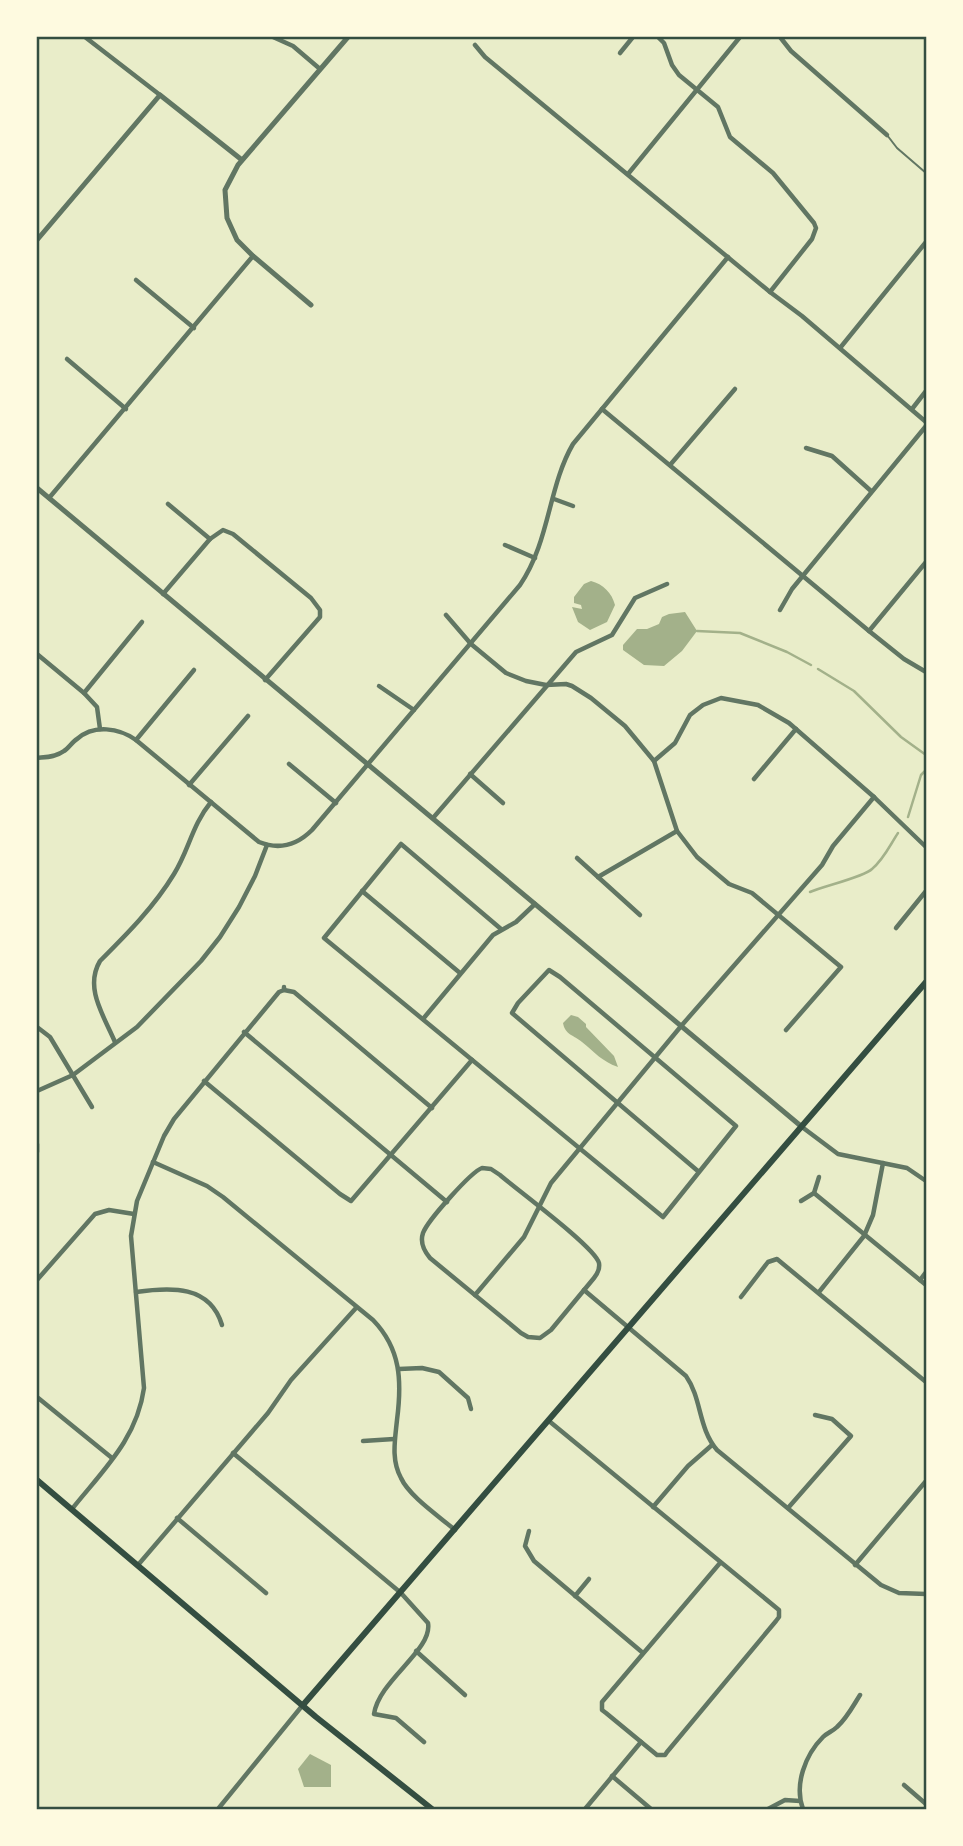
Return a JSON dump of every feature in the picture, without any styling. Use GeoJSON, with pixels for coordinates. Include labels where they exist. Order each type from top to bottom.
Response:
{"type":"FeatureCollection","features":[{"type":"Feature","properties":{"kind":"main road"},"geometry":{"type":"LineString","coordinates":[[303,1705],[926,982]]}},
{"type":"Feature","properties":{"kind":"main road"},"geometry":{"type":"LineString","coordinates":[[37,1480],[377,1768],[432,1809]]}},
{"type":"Feature","properties":{"kind":"street"},"geometry":{"type":"LineString","coordinates":[[85,37],[242,160]]}},
{"type":"Feature","properties":{"kind":"street"},"geometry":{"type":"LineString","coordinates":[[274,37],[293,46],[320,69]]}},
{"type":"Feature","properties":{"kind":"street"},"geometry":{"type":"LineString","coordinates":[[311,305],[253,256],[234,235],[225,205],[228,181],[242,160],[348,37]]}},
{"type":"Feature","properties":{"kind":"street"},"geometry":{"type":"LineString","coordinates":[[620,53],[633,37]]}},
{"type":"Feature","properties":{"kind":"street"},"geometry":{"type":"LineString","coordinates":[[658,37],[664,43],[679,75],[718,107],[730,137],[774,173],[814,223],[814,236],[770,292]]}},
{"type":"Feature","properties":{"kind":"street"},"geometry":{"type":"LineString","coordinates":[[628,174],[740,37]]}},
{"type":"Feature","properties":{"kind":"street"},"geometry":{"type":"LineString","coordinates":[[780,37],[791,51],[887,135]]}},
{"type":"Feature","properties":{"kind":"street"},"geometry":{"type":"LineString","coordinates":[[475,45],[485,57],[840,348],[926,424],[786,597],[780,610]]}},
{"type":"Feature","properties":{"kind":"street"},"geometry":{"type":"LineString","coordinates":[[37,240],[160,95]]}},
{"type":"Feature","properties":{"kind":"street"},"geometry":{"type":"LineString","coordinates":[[840,348],[926,242]]}},
{"type":"Feature","properties":{"kind":"street"},"geometry":{"type":"LineString","coordinates":[[49,498],[253,256]]}},
{"type":"Feature","properties":{"kind":"street"},"geometry":{"type":"LineString","coordinates":[[37,758],[58,754],[80,736],[100,730],[120,732],[136,740],[251,836],[267,845],[289,845],[301,839],[336,803],[520,585],[535,558],[569,452],[728,257]]}},
{"type":"Feature","properties":{"kind":"street"},"geometry":{"type":"LineString","coordinates":[[136,280],[194,328]]}},
{"type":"Feature","properties":{"kind":"street"},"geometry":{"type":"LineString","coordinates":[[67,359],[126,409]]}},
{"type":"Feature","properties":{"kind":"street"},"geometry":{"type":"LineString","coordinates":[[670,465],[735,389]]}},
{"type":"Feature","properties":{"kind":"street"},"geometry":{"type":"LineString","coordinates":[[912,409],[926,391]]}},
{"type":"Feature","properties":{"kind":"street"},"geometry":{"type":"LineString","coordinates":[[603,409],[869,631],[904,659],[926,672]]}},
{"type":"Feature","properties":{"kind":"street"},"geometry":{"type":"LineString","coordinates":[[806,448],[832,456],[871,491]]}},
{"type":"Feature","properties":{"kind":"street"},"geometry":{"type":"LineString","coordinates":[[37,488],[802,1126],[838,1154],[907,1168],[926,1181]]}},
{"type":"Feature","properties":{"kind":"street"},"geometry":{"type":"LineString","coordinates":[[554,499],[573,506]]}},
{"type":"Feature","properties":{"kind":"street"},"geometry":{"type":"LineString","coordinates":[[167,504],[210,540]]}},
{"type":"Feature","properties":{"kind":"street"},"geometry":{"type":"LineString","coordinates":[[163,594],[210,540],[223,530],[233,534],[315,602],[320,610],[320,617],[265,680]]}},
{"type":"Feature","properties":{"kind":"street"},"geometry":{"type":"LineString","coordinates":[[505,545],[535,558]]}},
{"type":"Feature","properties":{"kind":"street"},"geometry":{"type":"LineString","coordinates":[[869,631],[926,562]]}},
{"type":"Feature","properties":{"kind":"street"},"geometry":{"type":"LineString","coordinates":[[433,818],[576,652],[612,635],[635,598],[667,584]]}},
{"type":"Feature","properties":{"kind":"street"},"geometry":{"type":"LineString","coordinates":[[446,615],[471,644],[506,673],[546,685],[566,684],[591,698],[625,726],[654,761],[677,831],[697,857],[729,884],[752,893],[841,967],[786,1030]]}},
{"type":"Feature","properties":{"kind":"street"},"geometry":{"type":"LineString","coordinates":[[84,693],[142,622]]}},
{"type":"Feature","properties":{"kind":"street"},"geometry":{"type":"LineString","coordinates":[[37,654],[97,707],[100,730]]}},
{"type":"Feature","properties":{"kind":"street"},"geometry":{"type":"LineString","coordinates":[[136,740],[194,670]]}},
{"type":"Feature","properties":{"kind":"street"},"geometry":{"type":"LineString","coordinates":[[379,686],[414,710]]}},
{"type":"Feature","properties":{"kind":"street"},"geometry":{"type":"LineString","coordinates":[[654,761],[675,743],[690,715],[703,705],[721,698],[758,705],[796,729],[926,847]]}},
{"type":"Feature","properties":{"kind":"street"},"geometry":{"type":"LineString","coordinates":[[189,785],[248,716]]}},
{"type":"Feature","properties":{"kind":"street"},"geometry":{"type":"LineString","coordinates":[[754,779],[796,729]]}},
{"type":"Feature","properties":{"kind":"street"},"geometry":{"type":"LineString","coordinates":[[289,764],[336,803]]}},
{"type":"Feature","properties":{"kind":"street"},"geometry":{"type":"LineString","coordinates":[[470,774],[503,803]]}},
{"type":"Feature","properties":{"kind":"street"},"geometry":{"type":"LineString","coordinates":[[475,1295],[524,1237],[551,1183],[682,1025],[821,865],[833,846],[874,797]]}},
{"type":"Feature","properties":{"kind":"street"},"geometry":{"type":"LineString","coordinates":[[116,1042],[93,987],[96,969],[100,961],[146,913],[170,880],[187,851],[195,823],[211,802]]}},
{"type":"Feature","properties":{"kind":"street"},"geometry":{"type":"LineString","coordinates":[[598,877],[677,831]]}},
{"type":"Feature","properties":{"kind":"street"},"geometry":{"type":"LineString","coordinates":[[501,929],[401,844],[324,938],[663,1217],[736,1126],[560,976],[549,970],[512,1013],[699,1172]]}},
{"type":"Feature","properties":{"kind":"street"},"geometry":{"type":"LineString","coordinates":[[37,1091],[73,1075],[137,1027],[158,1007],[220,937],[255,876],[267,845]]}},
{"type":"Feature","properties":{"kind":"street"},"geometry":{"type":"LineString","coordinates":[[577,858],[640,915]]}},
{"type":"Feature","properties":{"kind":"street"},"geometry":{"type":"LineString","coordinates":[[362,891],[460,973]]}},
{"type":"Feature","properties":{"kind":"street"},"geometry":{"type":"LineString","coordinates":[[896,928],[926,891]]}},
{"type":"Feature","properties":{"kind":"street"},"geometry":{"type":"LineString","coordinates":[[423,1019],[493,935],[516,922],[536,903]]}},
{"type":"Feature","properties":{"kind":"street"},"geometry":{"type":"LineString","coordinates":[[72,1509],[123,1446],[136,1423],[143,1397],[131,1236],[134,1214],[153,1161],[169,1127],[279,992],[284,988],[294,992],[432,1108]]}},
{"type":"Feature","properties":{"kind":"street"},"geometry":{"type":"LineString","coordinates":[[37,1027],[50,1037],[92,1107]]}},
{"type":"Feature","properties":{"kind":"street"},"geometry":{"type":"LineString","coordinates":[[244,1032],[447,1202]]}},
{"type":"Feature","properties":{"kind":"street"},"geometry":{"type":"LineString","coordinates":[[204,1082],[351,1201],[472,1060]]}},
{"type":"Feature","properties":{"kind":"street"},"geometry":{"type":"LineString","coordinates":[[37,1144],[37,1152]]}},
{"type":"Feature","properties":{"kind":"street"},"geometry":{"type":"LineString","coordinates":[[153,1161],[207,1186],[223,1197],[373,1320],[385,1333],[397,1357],[399,1369],[395,1464],[402,1481],[456,1530]]}},
{"type":"Feature","properties":{"kind":"street"},"geometry":{"type":"LineString","coordinates":[[818,1292],[864,1236],[873,1214],[883,1163]]}},
{"type":"Feature","properties":{"kind":"street"},"geometry":{"type":"LineString","coordinates":[[487,1168],[500,1175],[597,1258],[599,1269],[547,1334],[536,1339],[521,1333],[430,1258],[423,1247],[422,1233],[447,1202],[475,1170],[487,1168]]}},
{"type":"Feature","properties":{"kind":"street"},"geometry":{"type":"LineString","coordinates":[[801,1201],[814,1193],[819,1177]]}},
{"type":"Feature","properties":{"kind":"street"},"geometry":{"type":"LineString","coordinates":[[814,1193],[926,1285]]}},
{"type":"Feature","properties":{"kind":"street"},"geometry":{"type":"LineString","coordinates":[[37,1280],[95,1214],[109,1210],[134,1214]]}},
{"type":"Feature","properties":{"kind":"street"},"geometry":{"type":"LineString","coordinates":[[741,1297],[773,1259],[780,1261],[926,1382]]}},
{"type":"Feature","properties":{"kind":"street"},"geometry":{"type":"LineString","coordinates":[[920,1280],[926,1272]]}},
{"type":"Feature","properties":{"kind":"street"},"geometry":{"type":"LineString","coordinates":[[136,1292],[174,1288],[195,1294],[218,1311],[222,1325]]}},
{"type":"Feature","properties":{"kind":"street"},"geometry":{"type":"LineString","coordinates":[[584,1290],[686,1376],[696,1395],[702,1424],[712,1445],[855,1565],[891,1590],[926,1594]]}},
{"type":"Feature","properties":{"kind":"street"},"geometry":{"type":"LineString","coordinates":[[138,1565],[268,1413],[287,1386],[356,1308]]}},
{"type":"Feature","properties":{"kind":"street"},"geometry":{"type":"LineString","coordinates":[[399,1369],[422,1368],[439,1372],[468,1398],[471,1409]]}},
{"type":"Feature","properties":{"kind":"street"},"geometry":{"type":"LineString","coordinates":[[37,1397],[112,1458]]}},
{"type":"Feature","properties":{"kind":"street"},"geometry":{"type":"LineString","coordinates":[[788,1508],[850,1436],[832,1419],[815,1416]]}},
{"type":"Feature","properties":{"kind":"street"},"geometry":{"type":"LineString","coordinates":[[549,1421],[775,1607],[779,1613],[776,1622],[661,1756],[654,1753],[601,1706],[604,1698],[720,1563]]}},
{"type":"Feature","properties":{"kind":"street"},"geometry":{"type":"LineString","coordinates":[[363,1441],[394,1439]]}},
{"type":"Feature","properties":{"kind":"street"},"geometry":{"type":"LineString","coordinates":[[653,1507],[688,1466],[712,1445]]}},
{"type":"Feature","properties":{"kind":"street"},"geometry":{"type":"LineString","coordinates":[[233,1453],[401,1593],[428,1623],[428,1637],[380,1694],[374,1714],[396,1718],[424,1742]]}},
{"type":"Feature","properties":{"kind":"street"},"geometry":{"type":"LineString","coordinates":[[855,1565],[926,1481]]}},
{"type":"Feature","properties":{"kind":"street"},"geometry":{"type":"LineString","coordinates":[[177,1518],[266,1593]]}},
{"type":"Feature","properties":{"kind":"street"},"geometry":{"type":"LineString","coordinates":[[529,1531],[525,1546],[529,1556],[643,1653]]}},
{"type":"Feature","properties":{"kind":"street"},"geometry":{"type":"LineString","coordinates":[[575,1596],[589,1579]]}},
{"type":"Feature","properties":{"kind":"street"},"geometry":{"type":"LineString","coordinates":[[416,1651],[465,1695]]}},
{"type":"Feature","properties":{"kind":"street"},"geometry":{"type":"LineString","coordinates":[[803,1809],[800,1801],[803,1767],[823,1737],[836,1728],[860,1695]]}},
{"type":"Feature","properties":{"kind":"street"},"geometry":{"type":"LineString","coordinates":[[218,1809],[303,1705]]}},
{"type":"Feature","properties":{"kind":"street"},"geometry":{"type":"LineString","coordinates":[[584,1809],[641,1742]]}},
{"type":"Feature","properties":{"kind":"street"},"geometry":{"type":"LineString","coordinates":[[612,1776],[651,1809]]}},
{"type":"Feature","properties":{"kind":"street"},"geometry":{"type":"LineString","coordinates":[[904,1786],[926,1804]]}},
{"type":"Feature","properties":{"kind":"street"},"geometry":{"type":"LineString","coordinates":[[768,1809],[785,1800],[800,1801]]}},
{"type":"Feature","properties":{"kind":"lane"},"geometry":{"type":"LineString","coordinates":[[887,135],[897,148],[926,173]]}},
{"type":"Feature","properties":{"kind":"shaded area"},"geometry":{"type":"Polygon","coordinates":[[[591,581],[606,590],[615,605],[607,622],[590,630],[578,622],[572,607],[582,609],[581,605],[574,603],[574,597],[584,584],[591,581]]]}},
{"type":"Feature","properties":{"kind":"shaded area"},"geometry":{"type":"Polygon","coordinates":[[[685,612],[697,631],[682,651],[664,666],[644,665],[623,650],[623,645],[637,629],[647,629],[659,624],[662,617],[669,614],[685,612]]]}},
{"type":"Feature","properties":{"kind":"shaded area"},"geometry":{"type":"Polygon","coordinates":[[[571,1015],[586,1024],[614,1056],[618,1067],[568,1032],[563,1023],[571,1015]]]}},
{"type":"Feature","properties":{"kind":"shaded area"},"geometry":{"type":"Polygon","coordinates":[[[310,1754],[331,1765],[331,1787],[304,1787],[298,1769],[310,1754]]]}},
{"type":"Feature","properties":{"kind":"waterway"},"geometry":{"type":"LineString","coordinates":[[697,631],[740,633],[811,665]]}},
{"type":"Feature","properties":{"kind":"waterway"},"geometry":{"type":"LineString","coordinates":[[818,669],[854,691],[901,737],[926,755]]}},
{"type":"Feature","properties":{"kind":"waterway"},"geometry":{"type":"LineString","coordinates":[[908,817],[921,775],[926,770]]}},
{"type":"Feature","properties":{"kind":"waterway"},"geometry":{"type":"LineString","coordinates":[[810,892],[868,872],[880,861],[898,833]]}}]}
